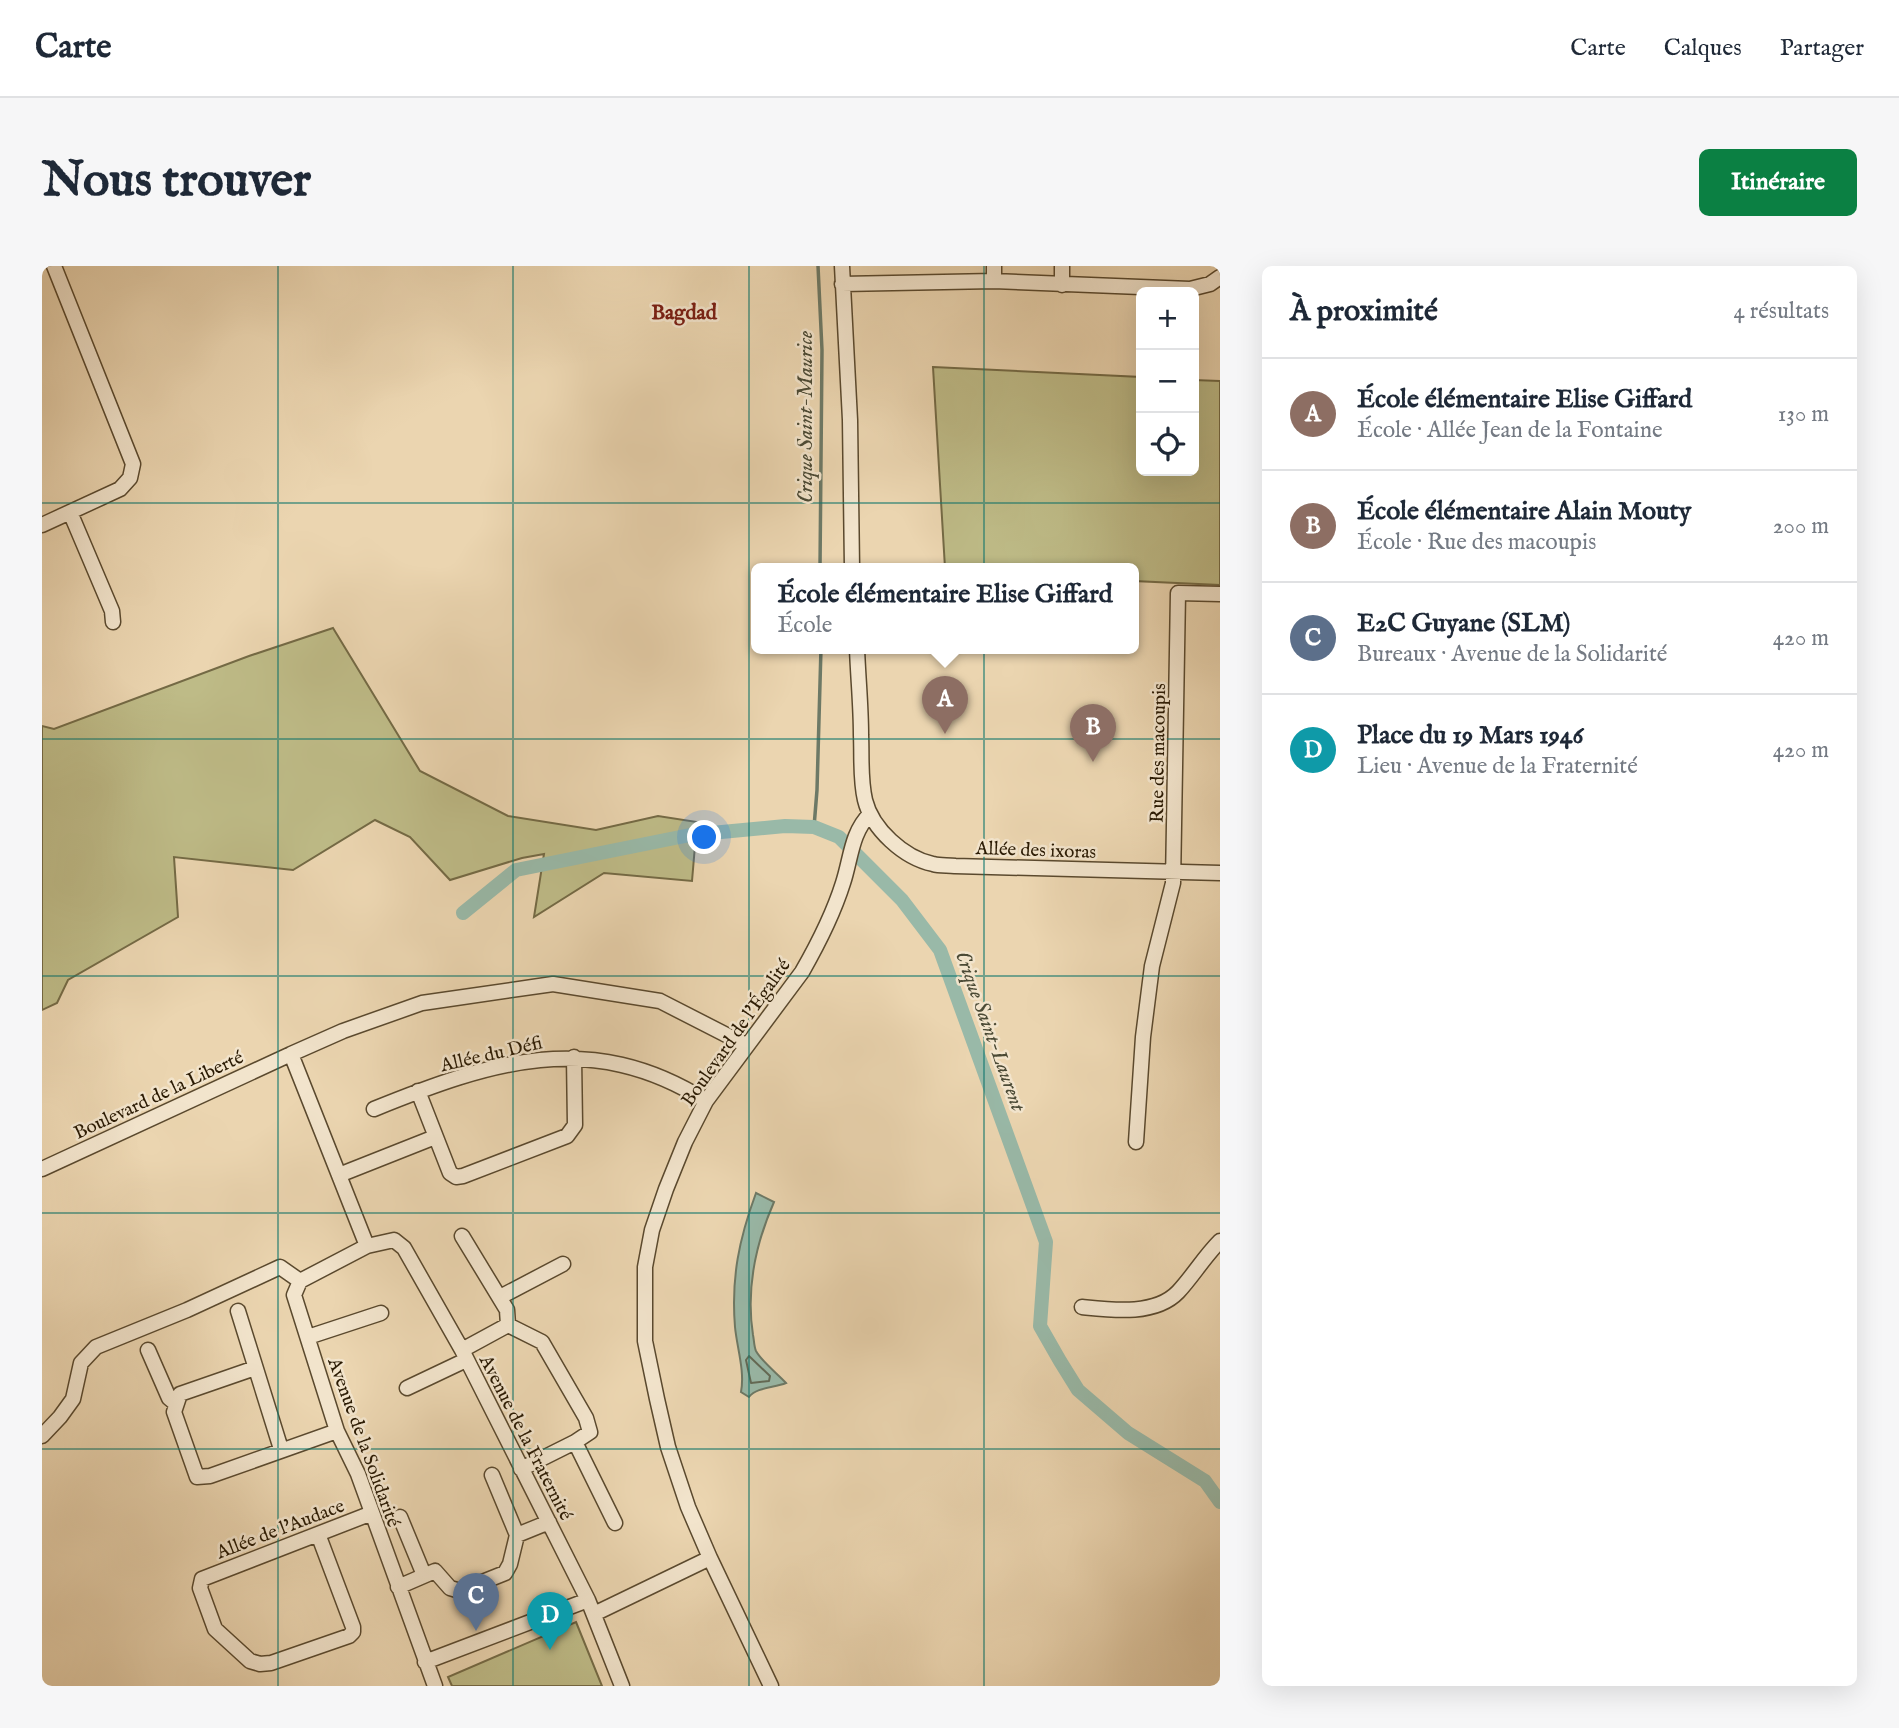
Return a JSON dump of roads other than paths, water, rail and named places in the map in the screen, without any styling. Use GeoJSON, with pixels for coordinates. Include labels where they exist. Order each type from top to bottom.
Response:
{"type":"FeatureCollection","features":[{"type":"Feature","properties":{"kind":"street"},"geometry":{"type":"LineString","coordinates":[[42,525],[120,489],[130,478],[133,464],[54,266]]}},
{"type":"Feature","properties":{"kind":"street"},"geometry":{"type":"LineString","coordinates":[[842,266],[850,420],[852,563]]}},
{"type":"Feature","properties":{"kind":"street"},"geometry":{"type":"LineString","coordinates":[[1062,266],[1062,285]]}},
{"type":"Feature","properties":{"kind":"street"},"geometry":{"type":"LineString","coordinates":[[842,284],[994,273],[1062,285],[1190,289],[1210,284],[1220,277]]}},
{"type":"Feature","properties":{"kind":"street"},"geometry":{"type":"LineString","coordinates":[[70,512],[112,611],[113,622]]}},
{"type":"Feature","properties":{"kind":"street","name":"Rue des macoupis"},"geometry":{"type":"LineString","coordinates":[[1174,872],[1178,593],[1220,594]]}},
{"type":"Feature","properties":{"kind":"street"},"geometry":{"type":"LineString","coordinates":[[857,654],[861,773],[870,814]]}},
{"type":"Feature","properties":{"kind":"street","name":"Allée des ixoras"},"geometry":{"type":"LineString","coordinates":[[870,814],[893,843],[914,857],[933,864],[1220,873]]}},
{"type":"Feature","properties":{"kind":"street","name":"Boulevard de l'Égalité"},"geometry":{"type":"LineString","coordinates":[[771,1686],[688,1507],[668,1447],[645,1340],[645,1267],[652,1230],[685,1142],[706,1101],[802,972],[814,951],[839,895],[855,837],[861,823],[870,814]]}},
{"type":"Feature","properties":{"kind":"street"},"geometry":{"type":"LineString","coordinates":[[1136,1142],[1143,1037],[1152,965],[1174,872]]}},
{"type":"Feature","properties":{"kind":"street","name":"Boulevard de la Liberté"},"geometry":{"type":"LineString","coordinates":[[42,1169],[343,1031],[422,1003],[553,984],[660,1001],[746,1045]]}},
{"type":"Feature","properties":{"kind":"street"},"geometry":{"type":"LineString","coordinates":[[42,1436],[61,1417],[73,1399],[81,1363],[96,1347],[187,1310],[280,1267],[300,1281],[367,1246],[291,1054]]}},
{"type":"Feature","properties":{"kind":"street"},"geometry":{"type":"LineString","coordinates":[[418,1091],[450,1173],[456,1177],[567,1136],[575,1125],[574,1057]]}},
{"type":"Feature","properties":{"kind":"street","name":"Allée du Défi"},"geometry":{"type":"LineString","coordinates":[[374,1109],[462,1077],[534,1059],[574,1057],[603,1060],[662,1077],[706,1101]]}},
{"type":"Feature","properties":{"kind":"street"},"geometry":{"type":"LineString","coordinates":[[339,1175],[435,1137]]}},
{"type":"Feature","properties":{"kind":"street"},"geometry":{"type":"LineString","coordinates":[[462,1236],[507,1310],[508,1325]]}},
{"type":"Feature","properties":{"kind":"street","name":"Avenue de la Fraternité"},"geometry":{"type":"LineString","coordinates":[[367,1246],[394,1240],[404,1248],[464,1355],[549,1522],[591,1607],[622,1686]]}},
{"type":"Feature","properties":{"kind":"street"},"geometry":{"type":"LineString","coordinates":[[1082,1307],[1134,1309],[1166,1301],[1177,1293],[1220,1241]]}},
{"type":"Feature","properties":{"kind":"street"},"geometry":{"type":"LineString","coordinates":[[500,1297],[563,1264]]}},
{"type":"Feature","properties":{"kind":"street","name":"Avenue de la Solidarité"},"geometry":{"type":"LineString","coordinates":[[300,1281],[295,1295],[337,1431],[358,1474],[435,1686]]}},
{"type":"Feature","properties":{"kind":"street"},"geometry":{"type":"LineString","coordinates":[[238,1311],[281,1449]]}},
{"type":"Feature","properties":{"kind":"street"},"geometry":{"type":"LineString","coordinates":[[308,1337],[381,1313]]}},
{"type":"Feature","properties":{"kind":"street"},"geometry":{"type":"LineString","coordinates":[[407,1388],[464,1355],[508,1325]]}},
{"type":"Feature","properties":{"kind":"street"},"geometry":{"type":"LineString","coordinates":[[508,1325],[542,1342],[586,1418],[590,1432],[575,1443],[521,1469]]}},
{"type":"Feature","properties":{"kind":"street"},"geometry":{"type":"LineString","coordinates":[[148,1350],[169,1398],[175,1404]]}},
{"type":"Feature","properties":{"kind":"street"},"geometry":{"type":"LineString","coordinates":[[255,1368],[180,1394],[173,1412],[197,1477],[210,1476],[337,1431]]}},
{"type":"Feature","properties":{"kind":"street"},"geometry":{"type":"LineString","coordinates":[[575,1443],[615,1523]]}},
{"type":"Feature","properties":{"kind":"street"},"geometry":{"type":"LineString","coordinates":[[398,1587],[435,1571],[450,1588],[460,1591],[505,1573],[517,1535],[492,1475]]}},
{"type":"Feature","properties":{"kind":"street","name":"Allée de l'Audace"},"geometry":{"type":"LineString","coordinates":[[318,1534],[354,1627],[353,1632],[349,1636],[271,1663],[250,1661],[215,1629],[200,1588],[202,1579],[318,1534],[372,1514]]}},
{"type":"Feature","properties":{"kind":"street"},"geometry":{"type":"LineString","coordinates":[[400,1517],[424,1575]]}},
{"type":"Feature","properties":{"kind":"street"},"geometry":{"type":"LineString","coordinates":[[517,1535],[549,1522]]}},
{"type":"Feature","properties":{"kind":"street"},"geometry":{"type":"LineString","coordinates":[[425,1662],[591,1607],[710,1558]]}},
{"type":"Feature","properties":{"kind":"water"},"geometry":{"type":"Polygon","coordinates":[[[756,1193],[774,1202],[754,1267],[751,1318],[754,1345],[762,1359],[786,1383],[761,1389],[749,1397],[741,1392],[742,1376],[735,1327],[734,1292],[741,1243],[756,1193]]]}},
{"type":"Feature","properties":{"kind":"waterway","name":"Crique Saint-Maurice"},"geometry":{"type":"LineString","coordinates":[[818,266],[822,350],[820,563]]}},
{"type":"Feature","properties":{"kind":"waterway","name":"Crique Saint-Maurice"},"geometry":{"type":"LineString","coordinates":[[814,827],[821,654]]}},
{"type":"Feature","properties":{"kind":"waterway","name":"Crique Saint-Laurent"},"geometry":{"type":"LineString","coordinates":[[463,913],[516,870],[690,835],[785,826],[814,827],[839,837],[902,900],[940,950],[1046,1242],[1040,1326],[1060,1361],[1078,1390],[1128,1433],[1205,1481],[1220,1502]]}},
{"type":"Feature","properties":{"kind":"place","name":"École élémentaire Elise Giffard"},"geometry":{"type":"Point","coordinates":[945,734]}},
{"type":"Feature","properties":{"kind":"place","name":"École élémentaire Alain Mouty"},"geometry":{"type":"Point","coordinates":[1093,762]}},
{"type":"Feature","properties":{"kind":"place","name":"E2C Guyane (SLM)"},"geometry":{"type":"Point","coordinates":[476,1631]}},
{"type":"Feature","properties":{"kind":"place","name":"Place du 19 Mars 1946"},"geometry":{"type":"Point","coordinates":[550,1650]}},
{"type":"Feature","properties":{"kind":"district","name":"Bagdad"},"geometry":{"type":"Point","coordinates":[684,312]}}]}
